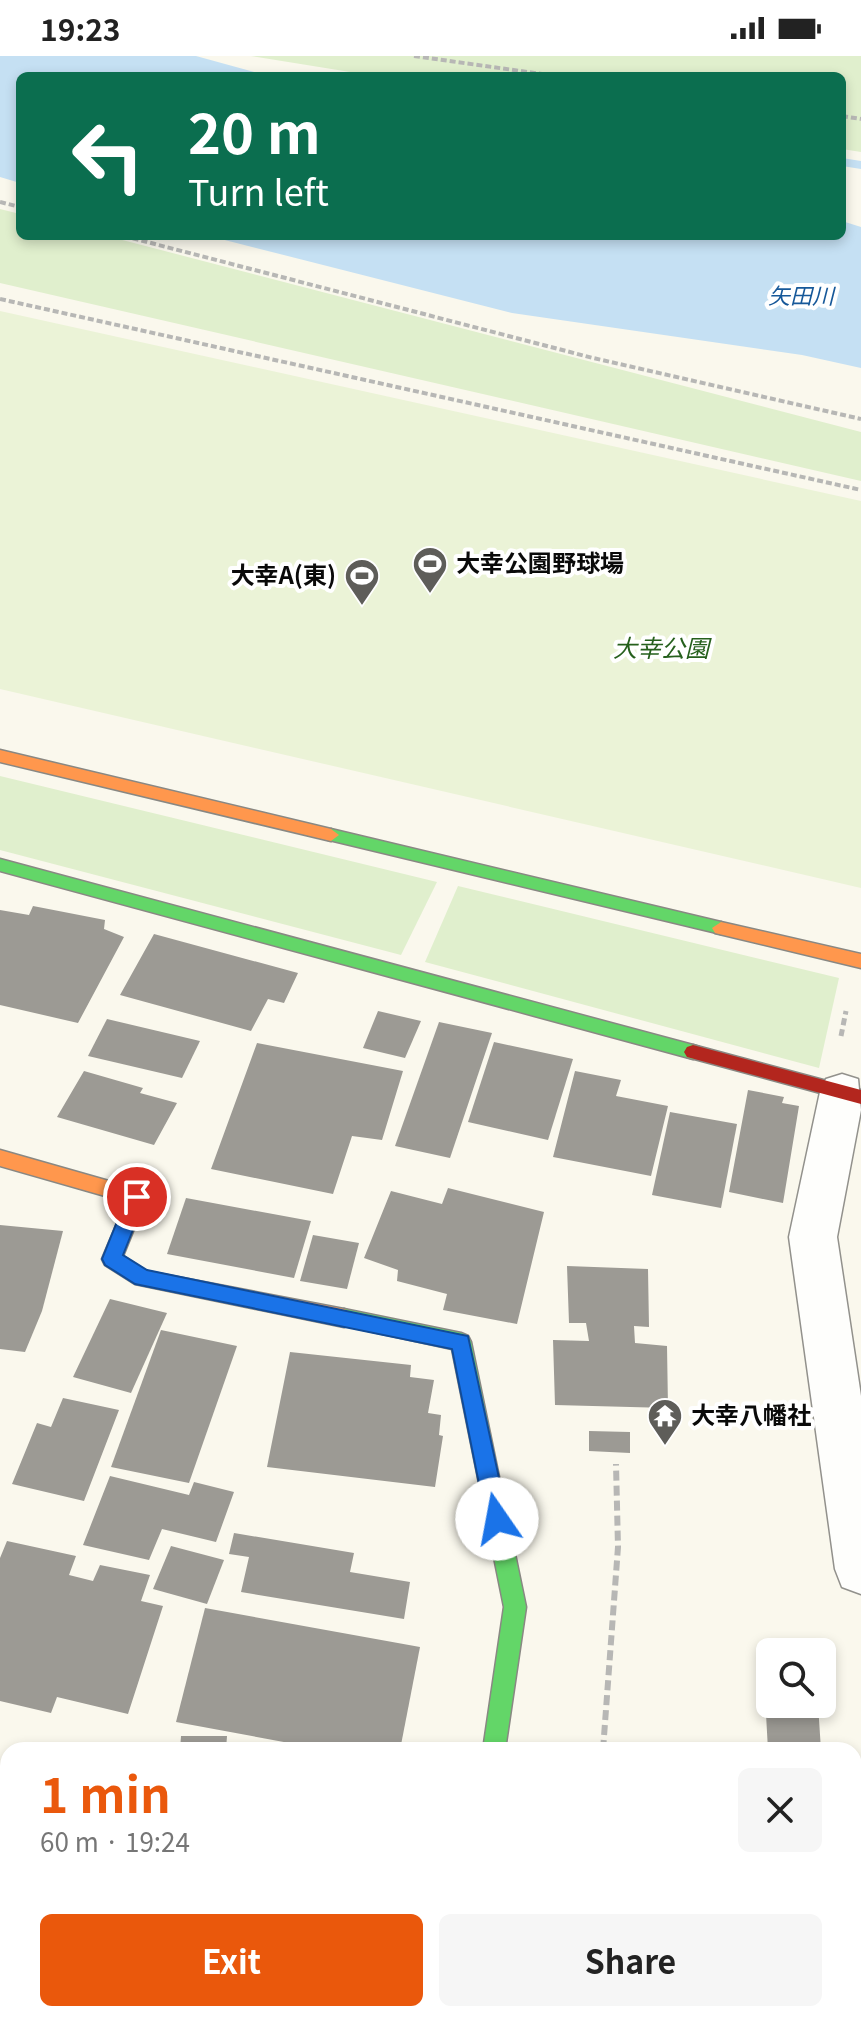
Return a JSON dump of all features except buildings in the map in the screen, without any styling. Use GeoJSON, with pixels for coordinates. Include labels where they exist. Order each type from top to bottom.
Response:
{"type":"FeatureCollection","features":[{"type":"Feature","properties":{"kind":"street"},"geometry":{"type":"LineString","coordinates":[[0,756],[859,960]]}},
{"type":"Feature","properties":{"kind":"street"},"geometry":{"type":"LineString","coordinates":[[0,865],[844,1092],[813,1237],[861,1569]]}},
{"type":"Feature","properties":{"kind":"street"},"geometry":{"type":"LineString","coordinates":[[0,1158],[137,1197],[112,1259],[142,1278],[461,1342],[515,1607],[495,1742]]}},
{"type":"Feature","properties":{"kind":"path"},"geometry":{"type":"LineString","coordinates":[[414,56],[528,72]]}},
{"type":"Feature","properties":{"kind":"path"},"geometry":{"type":"LineString","coordinates":[[139,240],[593,358],[861,419]]}},
{"type":"Feature","properties":{"kind":"path"},"geometry":{"type":"LineString","coordinates":[[0,299],[861,490]]}},
{"type":"Feature","properties":{"kind":"path"},"geometry":{"type":"LineString","coordinates":[[844,1092],[859,960]]}},
{"type":"Feature","properties":{"kind":"path"},"geometry":{"type":"LineString","coordinates":[[604,1742],[618,1547],[616,1464]]}},
{"type":"Feature","properties":{"kind":"green space"},"geometry":{"type":"Polygon","coordinates":[[[251,56],[861,56],[861,152],[846,150],[846,72],[350,72],[251,56]]]}},
{"type":"Feature","properties":{"kind":"green space"},"geometry":{"type":"Polygon","coordinates":[[[0,209],[16,213],[16,240],[122,240],[861,432],[861,481],[0,283],[0,209]]]}},
{"type":"Feature","properties":{"kind":"green space","name":"大幸公園野球場"},"geometry":{"type":"Polygon","coordinates":[[[0,311],[861,501],[861,888],[0,689],[0,311]]]}},
{"type":"Feature","properties":{"kind":"green space"},"geometry":{"type":"Polygon","coordinates":[[[0,776],[437,882],[401,955],[0,850],[0,776]]]}},
{"type":"Feature","properties":{"kind":"green space"},"geometry":{"type":"Polygon","coordinates":[[[458,886],[839,978],[819,1068],[425,962],[458,886]]]}},
{"type":"Feature","properties":{"kind":"water"},"geometry":{"type":"Polygon","coordinates":[[[0,56],[196,56],[254,72],[16,72],[16,182],[0,177],[0,56]]]}},
{"type":"Feature","properties":{"kind":"water","name":"矢田川"},"geometry":{"type":"Polygon","coordinates":[[[846,222],[861,227],[861,368],[802,355],[512,313],[225,240],[846,240],[846,222]]]}},
{"type":"Feature","properties":{"kind":"waterway"},"geometry":{"type":"LineString","coordinates":[[846,163],[861,165]]}},
{"type":"Feature","properties":{"kind":"traffic: fast"},"geometry":{"type":"LineString","coordinates":[[331,835],[721,928]]}},
{"type":"Feature","properties":{"kind":"traffic: fast"},"geometry":{"type":"LineString","coordinates":[[0,865],[693,1052]]}},
{"type":"Feature","properties":{"kind":"traffic: fast"},"geometry":{"type":"LineString","coordinates":[[344,1318],[461,1342],[515,1607],[495,1742]]}},
{"type":"Feature","properties":{"kind":"traffic: slow"},"geometry":{"type":"LineString","coordinates":[[0,756],[331,835]]}},
{"type":"Feature","properties":{"kind":"traffic: slow"},"geometry":{"type":"LineString","coordinates":[[721,928],[861,961]]}},
{"type":"Feature","properties":{"kind":"traffic: slow"},"geometry":{"type":"LineString","coordinates":[[0,1158],[137,1197],[112,1259],[142,1278],[344,1318]]}},
{"type":"Feature","properties":{"kind":"traffic: jam"},"geometry":{"type":"LineString","coordinates":[[693,1052],[861,1097]]}},
{"type":"Feature","properties":{"kind":"place","name":"大幸公園野球場"},"geometry":{"type":"Point","coordinates":[430,595]}},
{"type":"Feature","properties":{"kind":"place","name":"大幸A(東)"},"geometry":{"type":"Point","coordinates":[362,607]}},
{"type":"Feature","properties":{"kind":"place","name":"大幸八幡社"},"geometry":{"type":"Point","coordinates":[665,1447]}},
{"type":"Feature","properties":{"kind":"route"},"geometry":{"type":"LineString","coordinates":[[137,1197],[112,1259],[142,1278],[461,1342],[497,1519]]}},
{"type":"Feature","properties":{"kind":"park label","name":"大幸公園"},"geometry":{"type":"Point","coordinates":[661,649]}}]}
